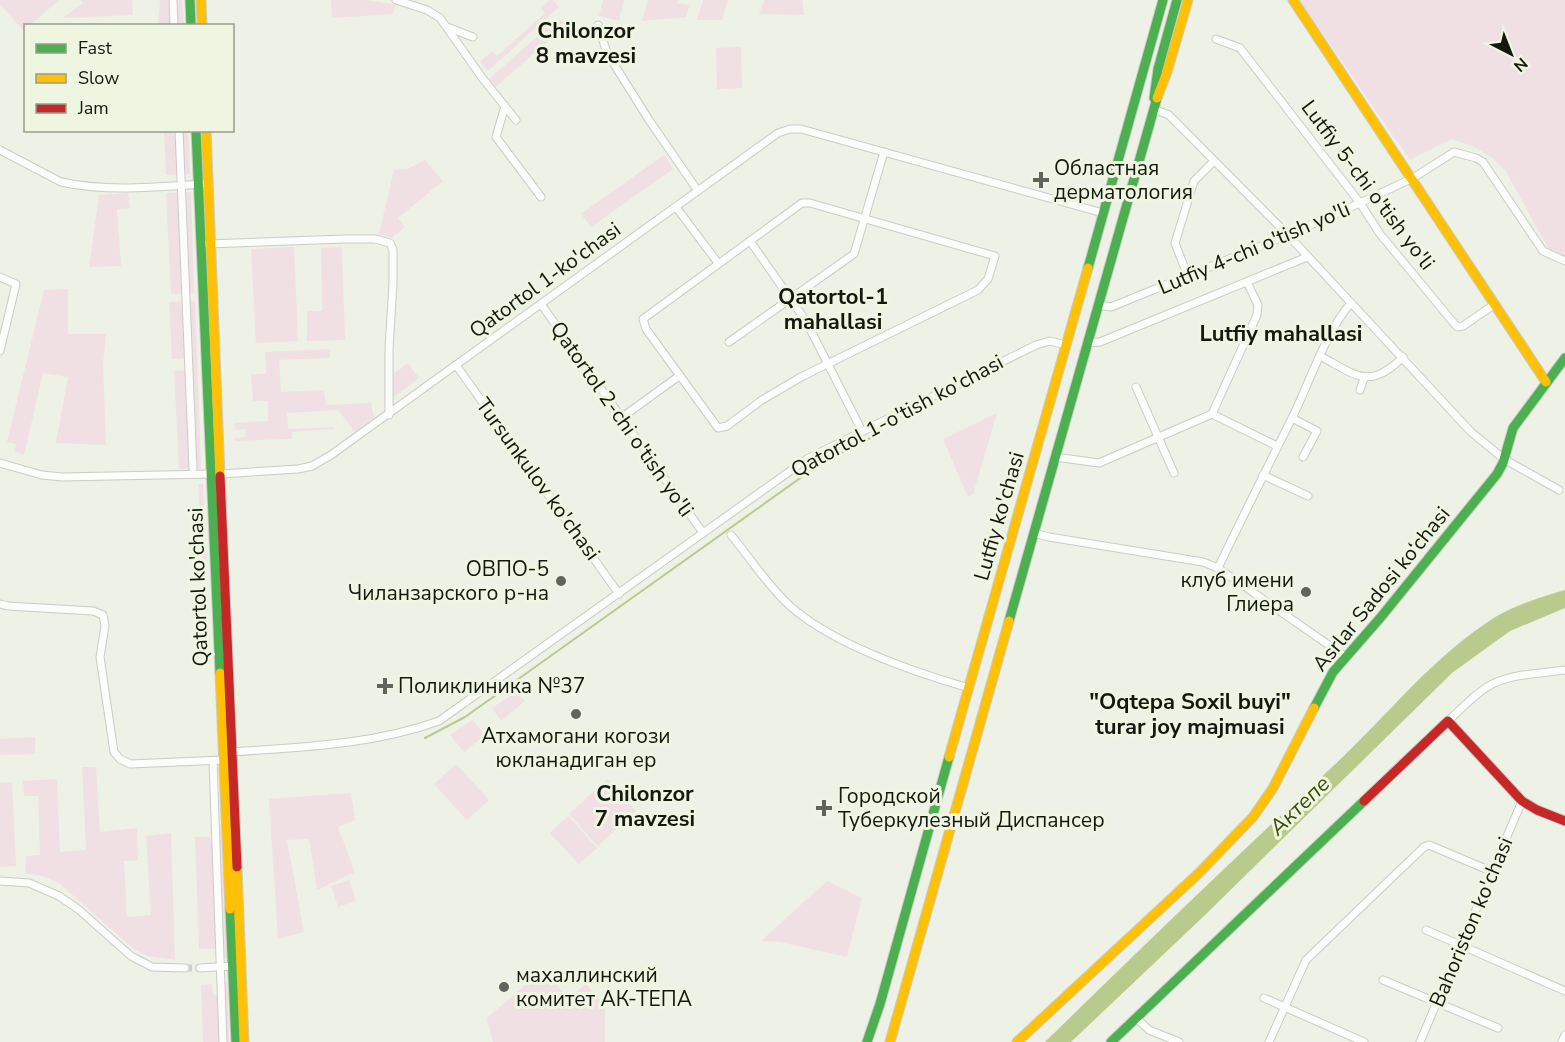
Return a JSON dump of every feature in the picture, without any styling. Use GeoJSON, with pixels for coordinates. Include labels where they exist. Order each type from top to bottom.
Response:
{"type":"FeatureCollection","features":[{"type":"Feature","properties":{"kind":"main road"},"geometry":{"type":"LineString","coordinates":[[190,0],[191,24]]}},
{"type":"Feature","properties":{"kind":"main road"},"geometry":{"type":"LineString","coordinates":[[201,0],[202,24]]}},
{"type":"Feature","properties":{"kind":"main road","name":"Lutfiy ko'chasi"},"geometry":{"type":"LineString","coordinates":[[867,1042],[880,1004],[1163,0]]}},
{"type":"Feature","properties":{"kind":"main road","name":"Lutfiy ko'chasi"},"geometry":{"type":"LineString","coordinates":[[1153,109],[1158,69],[1178,0]]}},
{"type":"Feature","properties":{"kind":"main road","name":"Lutfiy ko'chasi"},"geometry":{"type":"LineString","coordinates":[[890,1042],[1153,109],[1167,72],[1188,0]]}},
{"type":"Feature","properties":{"kind":"main road","name":"Lutfiy 5-chi o'tish yo'li"},"geometry":{"type":"LineString","coordinates":[[1293,0],[1546,382]]}},
{"type":"Feature","properties":{"kind":"main road","name":"Qatortol ko'chasi"},"geometry":{"type":"LineString","coordinates":[[196,132],[198,184],[206,244],[238,989],[244,1042]]}},
{"type":"Feature","properties":{"kind":"main road","name":"Qatortol ko'chasi"},"geometry":{"type":"LineString","coordinates":[[206,132],[209,183],[206,244]]}},
{"type":"Feature","properties":{"kind":"main road"},"geometry":{"type":"LineString","coordinates":[[1119,156],[1131,153],[1138,162]]}},
{"type":"Feature","properties":{"kind":"main road","name":"Asrlar Sadosi ko‘chasi"},"geometry":{"type":"LineString","coordinates":[[1017,1042],[1199,873],[1253,817],[1274,788],[1329,678],[1497,474],[1511,433],[1565,358]]}},
{"type":"Feature","properties":{"kind":"main road"},"geometry":{"type":"LineString","coordinates":[[968,693],[970,703],[975,707],[986,701]]}},
{"type":"Feature","properties":{"kind":"main road"},"geometry":{"type":"LineString","coordinates":[[1111,1042],[1448,721],[1522,801],[1537,810],[1565,821]]}},
{"type":"Feature","properties":{"kind":"main road"},"geometry":{"type":"LineString","coordinates":[[952,748],[964,745],[971,754]]}},
{"type":"Feature","properties":{"kind":"main road","name":"Qatortol ko'chasi"},"geometry":{"type":"LineString","coordinates":[[236,1042],[238,989]]}},
{"type":"Feature","properties":{"kind":"street"},"geometry":{"type":"LineString","coordinates":[[173,0],[174,24]]}},
{"type":"Feature","properties":{"kind":"street"},"geometry":{"type":"LineString","coordinates":[[201,0],[207,0]]}},
{"type":"Feature","properties":{"kind":"street"},"geometry":{"type":"LineString","coordinates":[[396,0],[434,13],[447,27],[483,79],[516,120]]}},
{"type":"Feature","properties":{"kind":"street"},"geometry":{"type":"LineString","coordinates":[[598,25],[607,53],[649,120],[698,191]]}},
{"type":"Feature","properties":{"kind":"street"},"geometry":{"type":"LineString","coordinates":[[447,27],[473,37]]}},
{"type":"Feature","properties":{"kind":"street","name":"Lutfiy 5-chi o'tish yo'li"},"geometry":{"type":"LineString","coordinates":[[1216,39],[1240,48],[1360,203],[1380,234],[1457,327],[1463,326],[1495,304]]}},
{"type":"Feature","properties":{"kind":"street"},"geometry":{"type":"LineString","coordinates":[[505,106],[496,137],[541,196]]}},
{"type":"Feature","properties":{"kind":"street"},"geometry":{"type":"LineString","coordinates":[[1153,109],[1169,115],[1288,235],[1471,432],[1504,459],[1559,490]]}},
{"type":"Feature","properties":{"kind":"street","name":"Qatortol 1-ko'chasi"},"geometry":{"type":"LineString","coordinates":[[0,463],[42,475],[62,477],[216,474],[285,471],[309,467],[331,455],[389,415],[778,133],[790,129],[797,128],[1103,213]]}},
{"type":"Feature","properties":{"kind":"street"},"geometry":{"type":"LineString","coordinates":[[179,132],[193,468]]}},
{"type":"Feature","properties":{"kind":"street"},"geometry":{"type":"LineString","coordinates":[[0,150],[61,182],[70,184],[95,187],[209,183]]}},
{"type":"Feature","properties":{"kind":"street"},"geometry":{"type":"LineString","coordinates":[[729,342],[854,254],[884,152]]}},
{"type":"Feature","properties":{"kind":"street","name":"Lutfiy 4-chi o'tish yo'li"},"geometry":{"type":"LineString","coordinates":[[1098,305],[1111,307],[1288,235],[1413,178],[1454,152],[1476,158],[1490,170],[1543,251],[1565,261]]}},
{"type":"Feature","properties":{"kind":"street"},"geometry":{"type":"LineString","coordinates":[[1188,277],[1175,243],[1194,181],[1214,161]]}},
{"type":"Feature","properties":{"kind":"street"},"geometry":{"type":"LineString","coordinates":[[802,203],[810,203],[864,219],[994,256],[986,284],[781,388],[721,429],[716,426],[646,329],[642,320],[645,315],[802,203]]}},
{"type":"Feature","properties":{"kind":"street"},"geometry":{"type":"LineString","coordinates":[[676,207],[718,263]]}},
{"type":"Feature","properties":{"kind":"street"},"geometry":{"type":"LineString","coordinates":[[206,244],[344,239],[389,242],[393,250],[393,283],[389,349],[389,415]]}},
{"type":"Feature","properties":{"kind":"street"},"geometry":{"type":"LineString","coordinates":[[750,241],[791,298],[862,430]]}},
{"type":"Feature","properties":{"kind":"street","name":"Lutfiy 4-chi o'tish yo'li"},"geometry":{"type":"LineString","coordinates":[[1087,343],[1100,342],[1307,257]]}},
{"type":"Feature","properties":{"kind":"street"},"geometry":{"type":"LineString","coordinates":[[0,277],[16,284],[0,351]]}},
{"type":"Feature","properties":{"kind":"street"},"geometry":{"type":"LineString","coordinates":[[1055,457],[1099,463],[1212,414],[1258,311],[1247,282]]}},
{"type":"Feature","properties":{"kind":"street"},"geometry":{"type":"LineString","coordinates":[[1218,568],[1320,356],[1344,310],[1351,303]]}},
{"type":"Feature","properties":{"kind":"street","name":"Qatortol 2-chi o'tish yo'li"},"geometry":{"type":"LineString","coordinates":[[541,304],[703,533]]}},
{"type":"Feature","properties":{"kind":"street","name":"Qatortol 1-o'tish ko'chasi"},"geometry":{"type":"LineString","coordinates":[[0,604],[93,611],[103,615],[105,626],[100,657],[114,752],[120,759],[130,764],[213,761],[228,756],[368,740],[399,734],[439,721],[807,459],[1041,343],[1050,341],[1066,345]]}},
{"type":"Feature","properties":{"kind":"street"},"geometry":{"type":"LineString","coordinates":[[1320,356],[1364,378],[1381,374],[1403,357]]}},
{"type":"Feature","properties":{"kind":"street","name":"Tursunkulov ko'chasi"},"geometry":{"type":"LineString","coordinates":[[456,365],[620,594]]}},
{"type":"Feature","properties":{"kind":"street"},"geometry":{"type":"LineString","coordinates":[[621,418],[679,376]]}},
{"type":"Feature","properties":{"kind":"street"},"geometry":{"type":"LineString","coordinates":[[1360,390],[1364,378]]}},
{"type":"Feature","properties":{"kind":"street"},"geometry":{"type":"LineString","coordinates":[[1136,387],[1174,473]]}},
{"type":"Feature","properties":{"kind":"street"},"geometry":{"type":"LineString","coordinates":[[1212,414],[1277,446]]}},
{"type":"Feature","properties":{"kind":"street"},"geometry":{"type":"LineString","coordinates":[[1292,418],[1317,431],[1304,457]]}},
{"type":"Feature","properties":{"kind":"street"},"geometry":{"type":"LineString","coordinates":[[1263,475],[1308,496]]}},
{"type":"Feature","properties":{"kind":"street"},"geometry":{"type":"LineString","coordinates":[[1034,533],[1203,562],[1218,568],[1346,657]]}},
{"type":"Feature","properties":{"kind":"street"},"geometry":{"type":"LineString","coordinates":[[732,535],[784,600],[808,619],[844,640],[968,693]]}},
{"type":"Feature","properties":{"kind":"street"},"geometry":{"type":"LineString","coordinates":[[1448,721],[1480,692],[1495,682],[1565,670]]}},
{"type":"Feature","properties":{"kind":"street"},"geometry":{"type":"LineString","coordinates":[[213,761],[223,1042]]}},
{"type":"Feature","properties":{"kind":"street","name":"Bahoriston ko'chasi"},"geometry":{"type":"LineString","coordinates":[[1420,1042],[1522,801]]}},
{"type":"Feature","properties":{"kind":"street"},"geometry":{"type":"LineString","coordinates":[[1269,1042],[1306,960],[1424,847],[1429,845],[1492,872]]}},
{"type":"Feature","properties":{"kind":"street"},"geometry":{"type":"LineString","coordinates":[[0,881],[29,883],[59,896],[78,909],[131,956],[152,967],[185,968]]}},
{"type":"Feature","properties":{"kind":"street"},"geometry":{"type":"LineString","coordinates":[[1426,930],[1565,991]]}},
{"type":"Feature","properties":{"kind":"street"},"geometry":{"type":"LineString","coordinates":[[200,968],[237,966]]}},
{"type":"Feature","properties":{"kind":"street"},"geometry":{"type":"LineString","coordinates":[[1383,980],[1498,1028]]}},
{"type":"Feature","properties":{"kind":"street"},"geometry":{"type":"LineString","coordinates":[[1264,998],[1364,1042]]}},
{"type":"Feature","properties":{"kind":"street"},"geometry":{"type":"LineString","coordinates":[[1136,1018],[1149,1030],[1179,1042]]}},
{"type":"Feature","properties":{"kind":"street"},"geometry":{"type":"LineString","coordinates":[[1562,1042],[1565,1035]]}},
{"type":"Feature","properties":{"kind":"shaded area"},"geometry":{"type":"Polygon","coordinates":[[[0,0],[59,0],[31,24],[24,24],[24,31],[0,4],[0,0]]]}},
{"type":"Feature","properties":{"kind":"shaded area"},"geometry":{"type":"Polygon","coordinates":[[[81,0],[132,0],[133,15],[63,18],[83,3],[81,0]]]}},
{"type":"Feature","properties":{"kind":"shaded area"},"geometry":{"type":"Polygon","coordinates":[[[160,0],[182,0],[184,24],[158,24],[160,0]]]}},
{"type":"Feature","properties":{"kind":"shaded area"},"geometry":{"type":"Polygon","coordinates":[[[331,0],[366,0],[396,5],[393,14],[332,18],[331,0]]]}},
{"type":"Feature","properties":{"kind":"shaded area"},"geometry":{"type":"Polygon","coordinates":[[[549,0],[553,0],[559,7],[488,71],[480,62],[492,51],[497,56],[545,13],[541,8],[549,0]]]}},
{"type":"Feature","properties":{"kind":"shaded area"},"geometry":{"type":"Polygon","coordinates":[[[603,0],[624,0],[619,21],[599,16],[603,0]]]}},
{"type":"Feature","properties":{"kind":"shaded area"},"geometry":{"type":"Polygon","coordinates":[[[648,0],[678,0],[677,3],[689,5],[686,17],[642,21],[648,0]]]}},
{"type":"Feature","properties":{"kind":"shaded area"},"geometry":{"type":"Polygon","coordinates":[[[703,0],[728,0],[722,20],[697,20],[703,0]]]}},
{"type":"Feature","properties":{"kind":"shaded area"},"geometry":{"type":"Polygon","coordinates":[[[764,0],[802,0],[804,15],[759,14],[764,0]]]}},
{"type":"Feature","properties":{"kind":"shaded area"},"geometry":{"type":"Polygon","coordinates":[[[1299,0],[1565,0],[1565,256],[1548,248],[1505,170],[1490,156],[1452,139],[1410,160],[1299,0]]]}},
{"type":"Feature","properties":{"kind":"shaded area"},"geometry":{"type":"Polygon","coordinates":[[[558,18],[566,25],[496,87],[489,79],[558,18]]]}},
{"type":"Feature","properties":{"kind":"shaded area"},"geometry":{"type":"Polygon","coordinates":[[[741,47],[742,88],[717,89],[716,48],[741,47]]]}},
{"type":"Feature","properties":{"kind":"shaded area"},"geometry":{"type":"Polygon","coordinates":[[[164,132],[188,132],[190,174],[166,175],[164,132]]]}},
{"type":"Feature","properties":{"kind":"shaded area"},"geometry":{"type":"Polygon","coordinates":[[[664,155],[673,169],[591,227],[581,214],[664,155]]]}},
{"type":"Feature","properties":{"kind":"shaded area"},"geometry":{"type":"Polygon","coordinates":[[[425,160],[443,181],[398,218],[405,227],[392,238],[379,234],[394,170],[407,169],[425,160]]]}},
{"type":"Feature","properties":{"kind":"shaded area"},"geometry":{"type":"Polygon","coordinates":[[[191,192],[194,293],[171,294],[166,193],[191,192]]]}},
{"type":"Feature","properties":{"kind":"shaded area"},"geometry":{"type":"Polygon","coordinates":[[[128,193],[130,208],[117,209],[121,266],[89,267],[99,195],[128,193]]]}},
{"type":"Feature","properties":{"kind":"shaded area"},"geometry":{"type":"Polygon","coordinates":[[[294,247],[298,341],[256,343],[251,249],[294,247]]]}},
{"type":"Feature","properties":{"kind":"shaded area"},"geometry":{"type":"Polygon","coordinates":[[[342,247],[345,340],[307,341],[307,311],[322,311],[321,248],[342,247]]]}},
{"type":"Feature","properties":{"kind":"shaded area"},"geometry":{"type":"Polygon","coordinates":[[[68,289],[68,334],[106,334],[103,364],[106,445],[56,443],[68,377],[43,373],[24,455],[15,451],[16,444],[7,442],[44,290],[68,289]]]}},
{"type":"Feature","properties":{"kind":"shaded area"},"geometry":{"type":"Polygon","coordinates":[[[195,301],[201,468],[179,469],[174,371],[191,370],[191,358],[172,359],[169,302],[195,301]]]}},
{"type":"Feature","properties":{"kind":"shaded area"},"geometry":{"type":"Polygon","coordinates":[[[330,349],[330,358],[279,360],[281,392],[324,390],[326,405],[371,403],[374,417],[355,432],[338,410],[287,413],[288,429],[334,427],[334,429],[292,432],[292,439],[235,441],[235,438],[246,437],[245,429],[235,430],[234,423],[268,421],[268,401],[253,401],[251,374],[266,374],[265,352],[330,349]]]}},
{"type":"Feature","properties":{"kind":"shaded area"},"geometry":{"type":"Polygon","coordinates":[[[408,363],[419,378],[391,399],[392,375],[408,363]]]}},
{"type":"Feature","properties":{"kind":"shaded area"},"geometry":{"type":"Polygon","coordinates":[[[997,413],[973,494],[968,497],[943,439],[997,413]]]}},
{"type":"Feature","properties":{"kind":"shaded area"},"geometry":{"type":"Polygon","coordinates":[[[198,484],[203,484],[207,566],[202,567],[198,484]]]}},
{"type":"Feature","properties":{"kind":"shaded area"},"geometry":{"type":"Polygon","coordinates":[[[516,692],[525,701],[501,721],[492,708],[516,692]]]}},
{"type":"Feature","properties":{"kind":"shaded area"},"geometry":{"type":"Polygon","coordinates":[[[473,720],[485,735],[464,752],[450,735],[473,720]]]}},
{"type":"Feature","properties":{"kind":"shaded area"},"geometry":{"type":"Polygon","coordinates":[[[35,737],[35,754],[0,755],[0,739],[35,737]]]}},
{"type":"Feature","properties":{"kind":"shaded area"},"geometry":{"type":"Polygon","coordinates":[[[456,764],[489,800],[467,820],[434,784],[456,764]]]}},
{"type":"Feature","properties":{"kind":"shaded area"},"geometry":{"type":"Polygon","coordinates":[[[82,767],[96,767],[100,832],[137,828],[138,860],[124,861],[127,917],[151,915],[146,836],[171,833],[175,960],[148,956],[134,949],[59,883],[43,876],[25,873],[26,856],[40,855],[38,796],[24,796],[23,781],[57,779],[60,852],[86,850],[82,767]]]}},
{"type":"Feature","properties":{"kind":"shaded area"},"geometry":{"type":"Polygon","coordinates":[[[607,779],[636,811],[598,846],[569,814],[607,779]]]}},
{"type":"Feature","properties":{"kind":"shaded area"},"geometry":{"type":"Polygon","coordinates":[[[12,782],[16,866],[0,867],[0,783],[12,782]]]}},
{"type":"Feature","properties":{"kind":"shaded area"},"geometry":{"type":"Polygon","coordinates":[[[351,793],[355,820],[338,827],[355,872],[317,890],[309,839],[287,840],[304,932],[278,939],[269,799],[351,793]]]}},
{"type":"Feature","properties":{"kind":"shaded area"},"geometry":{"type":"Polygon","coordinates":[[[568,816],[597,848],[579,864],[550,833],[568,816]]]}},
{"type":"Feature","properties":{"kind":"shaded area"},"geometry":{"type":"Polygon","coordinates":[[[222,824],[228,958],[222,958],[221,949],[199,949],[195,837],[210,837],[211,842],[217,842],[216,825],[222,824]]]}},
{"type":"Feature","properties":{"kind":"shaded area"},"geometry":{"type":"Polygon","coordinates":[[[349,880],[356,901],[338,907],[331,886],[349,880]]]}},
{"type":"Feature","properties":{"kind":"shaded area"},"geometry":{"type":"Polygon","coordinates":[[[827,881],[862,898],[847,957],[780,942],[761,941],[827,881]]]}},
{"type":"Feature","properties":{"kind":"shaded area"},"geometry":{"type":"Polygon","coordinates":[[[543,970],[568,998],[586,984],[605,1006],[605,1042],[493,1042],[487,1018],[543,970]]]}},
{"type":"Feature","properties":{"kind":"shaded area"},"geometry":{"type":"Polygon","coordinates":[[[223,982],[228,982],[229,1042],[203,1042],[201,985],[212,984],[213,995],[223,995],[223,982]]]}},
{"type":"Feature","properties":{"kind":"water","name":"Актепе"},"geometry":{"type":"Polygon","coordinates":[[[1565,590],[1565,608],[1510,631],[1452,673],[1204,916],[1071,1042],[1045,1042],[1451,650],[1497,616],[1530,601],[1565,590]]]}},
{"type":"Feature","properties":{"kind":"waterway"},"geometry":{"type":"LineString","coordinates":[[425,738],[465,717],[820,464],[878,434]]}},
{"type":"Feature","properties":{"kind":"tunnel"},"geometry":{"type":"LineString","coordinates":[[185,968],[200,968]]}},
{"type":"Feature","properties":{"kind":"traffic: fast"},"geometry":{"type":"LineString","coordinates":[[190,0],[191,24]]}},
{"type":"Feature","properties":{"kind":"traffic: fast"},"geometry":{"type":"LineString","coordinates":[[1088,268],[1163,0]]}},
{"type":"Feature","properties":{"kind":"traffic: fast"},"geometry":{"type":"LineString","coordinates":[[1154,98],[1158,69],[1177,0]]}},
{"type":"Feature","properties":{"kind":"traffic: fast"},"geometry":{"type":"LineString","coordinates":[[1009,621],[1157,98]]}},
{"type":"Feature","properties":{"kind":"traffic: fast"},"geometry":{"type":"LineString","coordinates":[[196,132],[220,673]]}},
{"type":"Feature","properties":{"kind":"traffic: fast"},"geometry":{"type":"LineString","coordinates":[[1314,708],[1333,672],[1381,617],[1497,474],[1503,463],[1513,428],[1565,358]]}},
{"type":"Feature","properties":{"kind":"traffic: fast"},"geometry":{"type":"LineString","coordinates":[[867,1042],[880,1004],[949,757]]}},
{"type":"Feature","properties":{"kind":"traffic: fast"},"geometry":{"type":"LineString","coordinates":[[1111,1042],[1364,801]]}},
{"type":"Feature","properties":{"kind":"traffic: fast"},"geometry":{"type":"LineString","coordinates":[[230,909],[236,1042]]}},
{"type":"Feature","properties":{"kind":"traffic: slow"},"geometry":{"type":"LineString","coordinates":[[201,0],[202,24]]}},
{"type":"Feature","properties":{"kind":"traffic: slow"},"geometry":{"type":"LineString","coordinates":[[1157,98],[1188,0]]}},
{"type":"Feature","properties":{"kind":"traffic: slow"},"geometry":{"type":"LineString","coordinates":[[1293,0],[1546,382]]}},
{"type":"Feature","properties":{"kind":"traffic: slow"},"geometry":{"type":"LineString","coordinates":[[206,132],[220,476]]}},
{"type":"Feature","properties":{"kind":"traffic: slow"},"geometry":{"type":"LineString","coordinates":[[949,757],[1088,268]]}},
{"type":"Feature","properties":{"kind":"traffic: slow"},"geometry":{"type":"LineString","coordinates":[[890,1042],[1009,621]]}},
{"type":"Feature","properties":{"kind":"traffic: slow"},"geometry":{"type":"LineString","coordinates":[[220,673],[230,909]]}},
{"type":"Feature","properties":{"kind":"traffic: slow"},"geometry":{"type":"LineString","coordinates":[[1017,1042],[1199,873],[1253,817],[1273,788],[1314,708]]}},
{"type":"Feature","properties":{"kind":"traffic: slow"},"geometry":{"type":"LineString","coordinates":[[237,867],[244,1042]]}},
{"type":"Feature","properties":{"kind":"traffic: jam"},"geometry":{"type":"LineString","coordinates":[[220,476],[237,867]]}},
{"type":"Feature","properties":{"kind":"traffic: jam"},"geometry":{"type":"LineString","coordinates":[[1364,801],[1448,721],[1522,801],[1537,810],[1565,821]]}},
{"type":"Feature","properties":{"kind":"place","name":"Областная дерматология"},"geometry":{"type":"Point","coordinates":[1041,180]}},
{"type":"Feature","properties":{"kind":"place","name":"ОВПО-5 Чиланзарского р-на"},"geometry":{"type":"Point","coordinates":[561,581]}},
{"type":"Feature","properties":{"kind":"place","name":"клуб имени Глиера"},"geometry":{"type":"Point","coordinates":[1306,592]}},
{"type":"Feature","properties":{"kind":"place","name":"Поликлиника №37"},"geometry":{"type":"Point","coordinates":[385,686]}},
{"type":"Feature","properties":{"kind":"place","name":"Атхамогани когози юкланадиган ер"},"geometry":{"type":"Point","coordinates":[576,714]}},
{"type":"Feature","properties":{"kind":"place","name":"Городской Туберкулезный Диспансер"},"geometry":{"type":"Point","coordinates":[824,808]}},
{"type":"Feature","properties":{"kind":"place","name":"махаллинский комитет АК-ТЕПА"},"geometry":{"type":"Point","coordinates":[504,987]}},
{"type":"Feature","properties":{"kind":"district","name":"Chilonzor 8 mavzesi"},"geometry":{"type":"Point","coordinates":[586,42]}},
{"type":"Feature","properties":{"kind":"district","name":"Qatortol-1 mahallasi"},"geometry":{"type":"Point","coordinates":[833,308]}},
{"type":"Feature","properties":{"kind":"district","name":"Lutfiy mahallasi"},"geometry":{"type":"Point","coordinates":[1281,333]}},
{"type":"Feature","properties":{"kind":"district","name":"\"Oqtepa Soxil buyi\" turar joy majmuasi"},"geometry":{"type":"Point","coordinates":[1190,714]}},
{"type":"Feature","properties":{"kind":"district","name":"Chilonzor 7 mavzesi"},"geometry":{"type":"Point","coordinates":[645,806]}}]}
